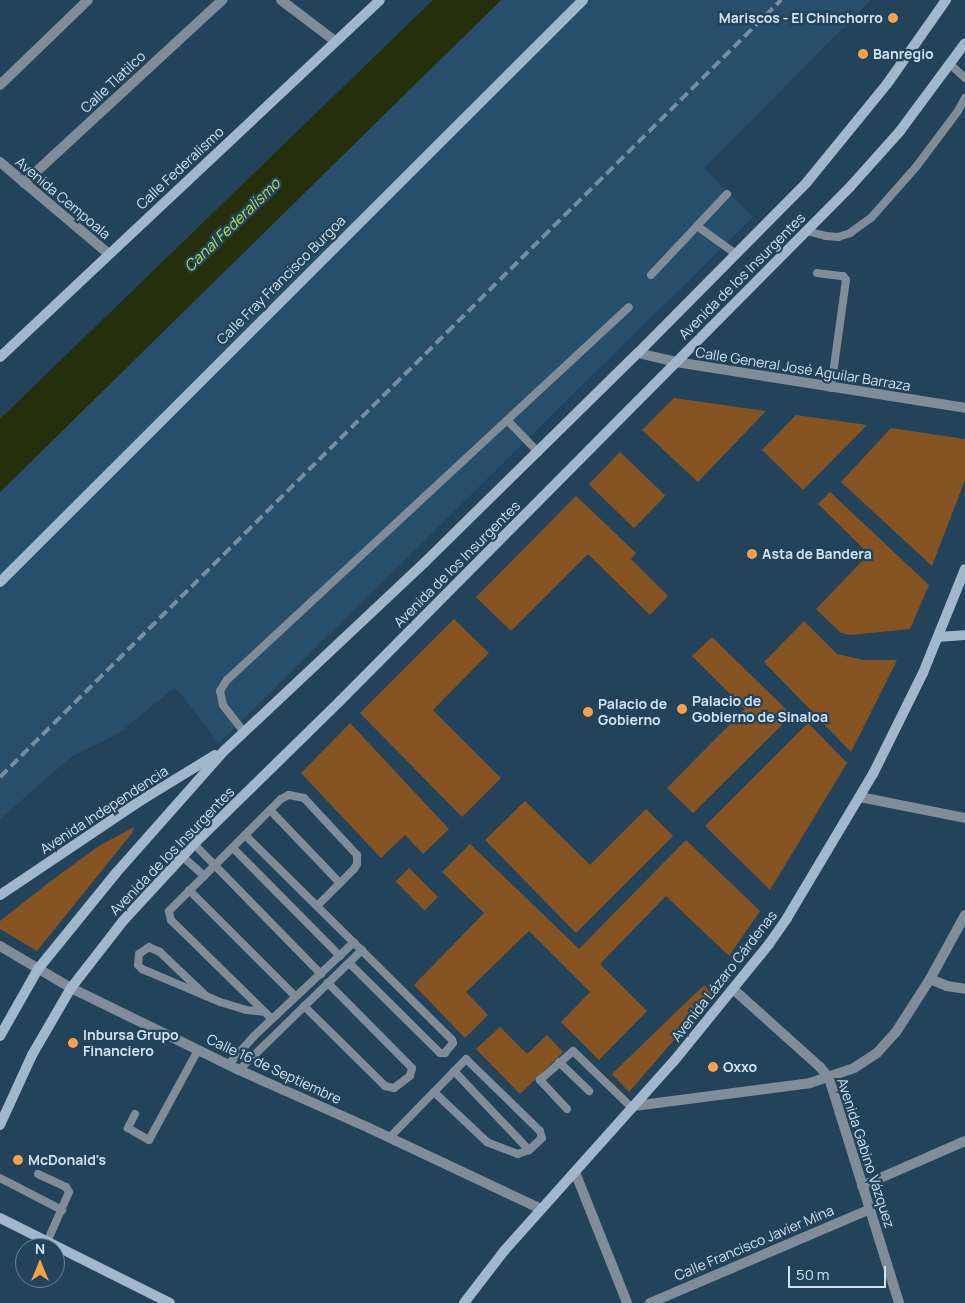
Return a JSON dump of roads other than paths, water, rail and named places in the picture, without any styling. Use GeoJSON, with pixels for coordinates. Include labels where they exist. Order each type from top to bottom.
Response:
{"type":"FeatureCollection","features":[{"type":"Feature","properties":{"kind":"main road","name":"Calle Federalismo"},"geometry":{"type":"LineString","coordinates":[[0,357],[380,0]]}},
{"type":"Feature","properties":{"kind":"main road","name":"Calle Fray Francisco Burgoa"},"geometry":{"type":"LineString","coordinates":[[0,582],[582,0]]}},
{"type":"Feature","properties":{"kind":"main road","name":"Avenida de los Insurgentes"},"geometry":{"type":"LineString","coordinates":[[0,1036],[38,970],[116,873],[225,750],[425,562],[538,452],[807,182],[887,84],[946,0]]}},
{"type":"Feature","properties":{"kind":"main road"},"geometry":{"type":"LineString","coordinates":[[922,34],[954,0]]}},
{"type":"Feature","properties":{"kind":"main road","name":"Avenida de los Insurgentes"},"geometry":{"type":"LineString","coordinates":[[0,1125],[32,1054],[70,988],[123,921],[182,856],[347,694],[807,230],[900,131],[965,43]]}},
{"type":"Feature","properties":{"kind":"main road","name":"Avenida Lázaro Cárdenas"},"geometry":{"type":"LineString","coordinates":[[464,1303],[504,1251],[674,1061],[733,989],[787,918],[860,797],[901,717],[938,637],[965,569]]}},
{"type":"Feature","properties":{"kind":"main road"},"geometry":{"type":"LineString","coordinates":[[938,637],[965,635]]}},
{"type":"Feature","properties":{"kind":"main road","name":"Avenida Independencia"},"geometry":{"type":"LineString","coordinates":[[0,895],[140,801],[225,750]]}},
{"type":"Feature","properties":{"kind":"main road"},"geometry":{"type":"LineString","coordinates":[[0,1218],[39,1238]]}},
{"type":"Feature","properties":{"kind":"main road"},"geometry":{"type":"LineString","coordinates":[[65,1251],[170,1303]]}},
{"type":"Feature","properties":{"kind":"street"},"geometry":{"type":"LineString","coordinates":[[0,85],[88,0]]}},
{"type":"Feature","properties":{"kind":"street","name":"Calle Tlatilco"},"geometry":{"type":"LineString","coordinates":[[24,183],[222,0]]}},
{"type":"Feature","properties":{"kind":"street"},"geometry":{"type":"LineString","coordinates":[[281,0],[335,41]]}},
{"type":"Feature","properties":{"kind":"street","name":"Avenida Cempoala"},"geometry":{"type":"LineString","coordinates":[[0,162],[109,254]]}},
{"type":"Feature","properties":{"kind":"street","name":"Calle General José Aguilar Barraza"},"geometry":{"type":"LineString","coordinates":[[638,353],[676,362],[965,408]]}},
{"type":"Feature","properties":{"kind":"street"},"geometry":{"type":"LineString","coordinates":[[860,797],[965,818]]}},
{"type":"Feature","properties":{"kind":"street"},"geometry":{"type":"LineString","coordinates":[[633,1107],[810,1083],[854,1068],[877,1053],[906,1018],[965,915]]}},
{"type":"Feature","properties":{"kind":"street","name":"Calle 16 de Septiembre"},"geometry":{"type":"LineString","coordinates":[[0,946],[70,988],[228,1065],[541,1209]]}},
{"type":"Feature","properties":{"kind":"street"},"geometry":{"type":"LineString","coordinates":[[930,979],[947,986],[965,989]]}},
{"type":"Feature","properties":{"kind":"street","name":"Avenida Gabino Vázquez"},"geometry":{"type":"LineString","coordinates":[[733,989],[820,1067],[829,1078],[900,1303]]}},
{"type":"Feature","properties":{"kind":"street"},"geometry":{"type":"LineString","coordinates":[[862,1186],[965,1141]]}},
{"type":"Feature","properties":{"kind":"street"},"geometry":{"type":"LineString","coordinates":[[575,1172],[627,1303]]}},
{"type":"Feature","properties":{"kind":"street","name":"Calle Francisco Javier Mina"},"geometry":{"type":"LineString","coordinates":[[650,1303],[870,1209]]}},
{"type":"Feature","properties":{"kind":"lane"},"geometry":{"type":"LineString","coordinates":[[950,64],[965,78]]}},
{"type":"Feature","properties":{"kind":"lane"},"geometry":{"type":"LineString","coordinates":[[807,230],[826,236],[838,237],[850,233],[871,218],[916,167],[958,111],[965,98]]}},
{"type":"Feature","properties":{"kind":"lane"},"geometry":{"type":"LineString","coordinates":[[651,275],[727,194]]}},
{"type":"Feature","properties":{"kind":"lane"},"geometry":{"type":"LineString","coordinates":[[697,226],[736,254]]}},
{"type":"Feature","properties":{"kind":"lane"},"geometry":{"type":"LineString","coordinates":[[817,273],[843,276],[846,280],[831,388]]}},
{"type":"Feature","properties":{"kind":"lane"},"geometry":{"type":"LineString","coordinates":[[244,732],[224,706],[220,691],[227,680],[629,308]]}},
{"type":"Feature","properties":{"kind":"lane"},"geometry":{"type":"LineString","coordinates":[[507,420],[538,452]]}},
{"type":"Feature","properties":{"kind":"lane"},"geometry":{"type":"LineString","coordinates":[[272,1019],[171,920],[169,911],[270,810],[289,795],[304,798],[357,855],[357,864],[317,906]]}},
{"type":"Feature","properties":{"kind":"lane"},"geometry":{"type":"LineString","coordinates":[[270,810],[340,883]]}},
{"type":"Feature","properties":{"kind":"lane"},"geometry":{"type":"LineString","coordinates":[[245,835],[454,1041],[445,1053],[440,1053],[349,963]]}},
{"type":"Feature","properties":{"kind":"lane"},"geometry":{"type":"LineString","coordinates":[[194,844],[320,974]]}},
{"type":"Feature","properties":{"kind":"lane"},"geometry":{"type":"LineString","coordinates":[[233,848],[340,956]]}},
{"type":"Feature","properties":{"kind":"lane"},"geometry":{"type":"LineString","coordinates":[[182,856],[204,876]]}},
{"type":"Feature","properties":{"kind":"lane"},"geometry":{"type":"LineString","coordinates":[[189,890],[296,997]]}},
{"type":"Feature","properties":{"kind":"lane"},"geometry":{"type":"LineString","coordinates":[[228,1065],[272,1019],[354,942]]}},
{"type":"Feature","properties":{"kind":"lane"},"geometry":{"type":"LineString","coordinates":[[206,996],[160,952],[149,947],[139,954],[138,964],[142,970],[206,996],[240,1008],[264,1012]]}},
{"type":"Feature","properties":{"kind":"lane"},"geometry":{"type":"LineString","coordinates":[[239,1070],[362,950]]}},
{"type":"Feature","properties":{"kind":"lane"},"geometry":{"type":"LineString","coordinates":[[304,1006],[385,1086],[394,1088],[410,1076],[412,1068],[328,983]]}},
{"type":"Feature","properties":{"kind":"lane"},"geometry":{"type":"LineString","coordinates":[[135,1114],[128,1126],[129,1130],[147,1140],[151,1139],[198,1050]]}},
{"type":"Feature","properties":{"kind":"lane"},"geometry":{"type":"LineString","coordinates":[[567,1109],[540,1080],[570,1052],[574,1052],[633,1107]]}},
{"type":"Feature","properties":{"kind":"lane"},"geometry":{"type":"LineString","coordinates":[[390,1138],[465,1059],[469,1060],[540,1131],[541,1140],[529,1150],[512,1153],[487,1142],[434,1092]]}},
{"type":"Feature","properties":{"kind":"lane"},"geometry":{"type":"LineString","coordinates":[[559,1062],[589,1092]]}},
{"type":"Feature","properties":{"kind":"lane"},"geometry":{"type":"LineString","coordinates":[[454,1071],[529,1150]]}},
{"type":"Feature","properties":{"kind":"lane"},"geometry":{"type":"LineString","coordinates":[[38,1174],[68,1189],[69,1195],[49,1238]]}},
{"type":"Feature","properties":{"kind":"lane"},"geometry":{"type":"LineString","coordinates":[[0,1178],[62,1210]]}},
{"type":"Feature","properties":{"kind":"water","name":"Canal Federalismo"},"geometry":{"type":"Polygon","coordinates":[[[433,0],[501,0],[0,492],[0,419],[433,0]]]}},
{"type":"Feature","properties":{"kind":"railway"},"geometry":{"type":"LineString","coordinates":[[0,777],[781,0]]}},
{"type":"Feature","properties":{"kind":"place","name":"Mariscos - El Chinchorro"},"geometry":{"type":"Point","coordinates":[893,18]}},
{"type":"Feature","properties":{"kind":"place","name":"Banregio"},"geometry":{"type":"Point","coordinates":[863,54]}},
{"type":"Feature","properties":{"kind":"place","name":"Asta de Bandera"},"geometry":{"type":"Point","coordinates":[752,554]}},
{"type":"Feature","properties":{"kind":"place","name":"Palacio de Gobierno de Sinaloa"},"geometry":{"type":"Point","coordinates":[682,709]}},
{"type":"Feature","properties":{"kind":"place","name":"Palacio de Gobierno"},"geometry":{"type":"Point","coordinates":[588,712]}},
{"type":"Feature","properties":{"kind":"place","name":"Inbursa Grupo Financiero"},"geometry":{"type":"Point","coordinates":[73,1043]}},
{"type":"Feature","properties":{"kind":"place","name":"Oxxo"},"geometry":{"type":"Point","coordinates":[713,1067]}},
{"type":"Feature","properties":{"kind":"place","name":"McDonald's"},"geometry":{"type":"Point","coordinates":[18,1160]}}]}
